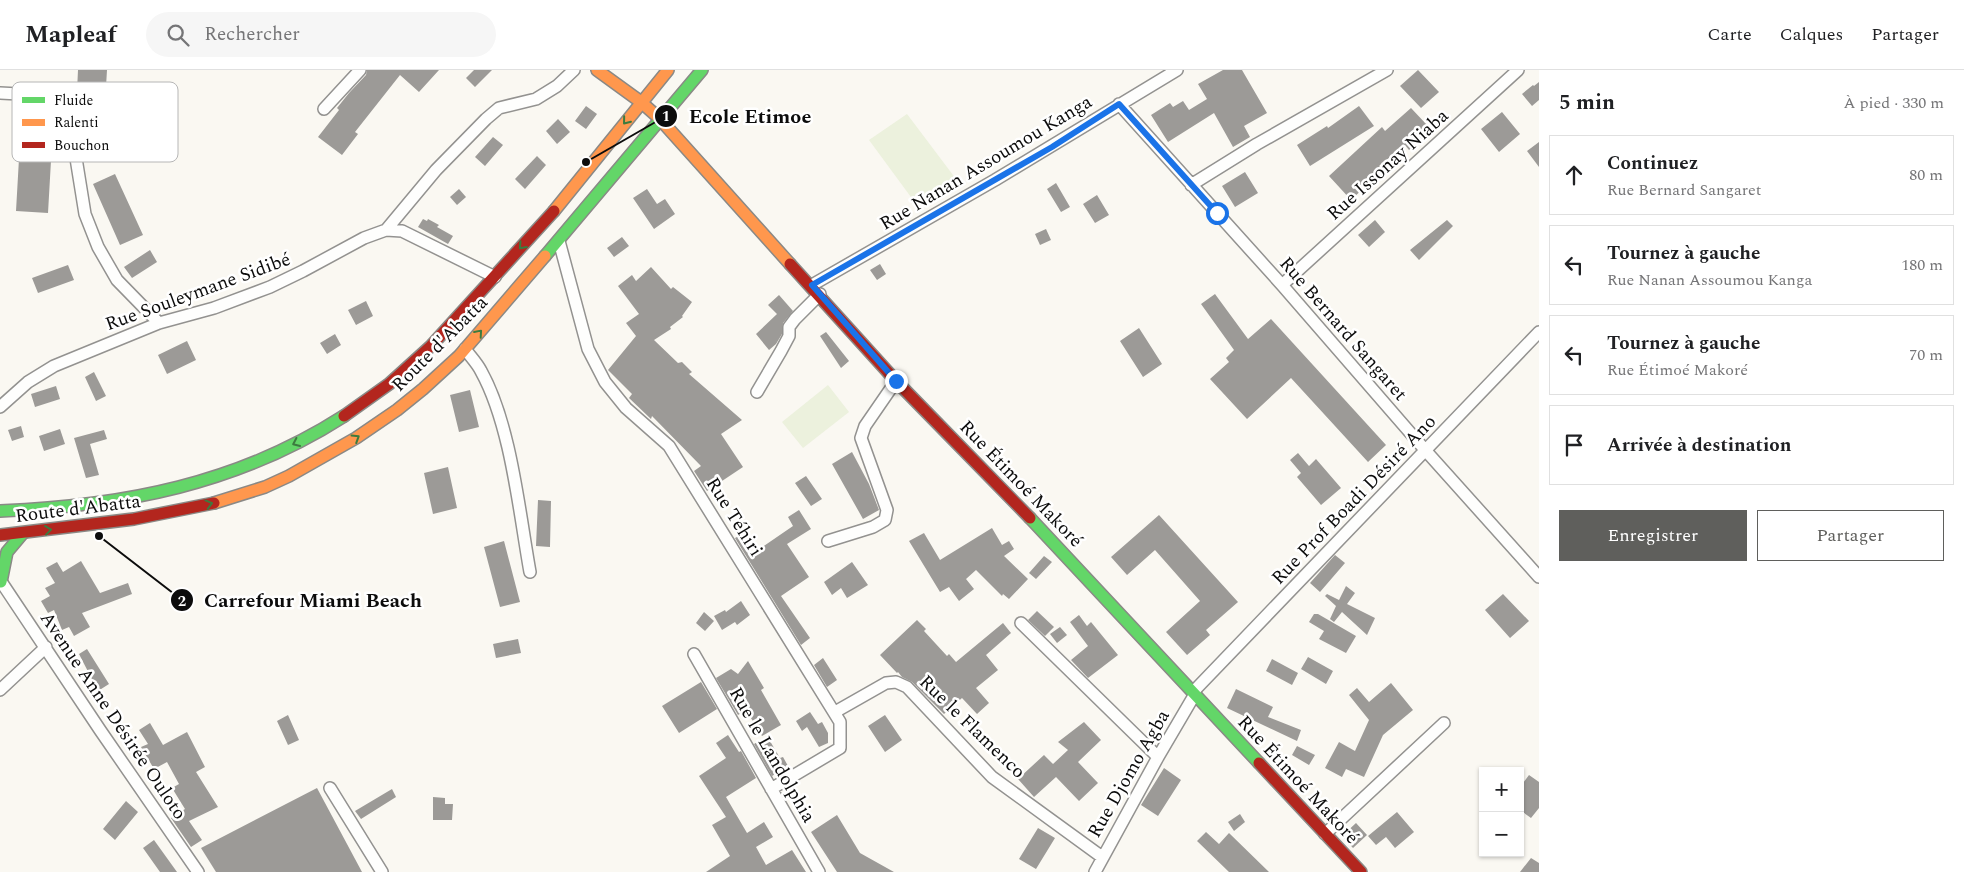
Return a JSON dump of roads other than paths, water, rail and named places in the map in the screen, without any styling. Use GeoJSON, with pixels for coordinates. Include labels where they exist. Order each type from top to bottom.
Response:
{"type":"FeatureCollection","features":[{"type":"Feature","properties":{"kind":"street"},"geometry":{"type":"LineString","coordinates":[[324,110],[360,70]]}},
{"type":"Feature","properties":{"kind":"street"},"geometry":{"type":"LineString","coordinates":[[386,230],[436,170],[486,118],[499,108],[536,99],[557,86],[574,70]]}},
{"type":"Feature","properties":{"kind":"street","name":"Rue Étimoé Makoré"},"geometry":{"type":"LineString","coordinates":[[597,70],[642,102],[659,118],[738,207],[812,285],[896,381],[995,480],[1361,872]]}},
{"type":"Feature","properties":{"kind":"street","name":"Route d'Abatta"},"geometry":{"type":"LineString","coordinates":[[0,511],[74,506],[165,491],[218,475],[261,459],[305,438],[388,384],[430,348],[495,277],[559,205],[668,70]]}},
{"type":"Feature","properties":{"kind":"street","name":"Route d'Abatta"},"geometry":{"type":"LineString","coordinates":[[0,535],[142,519],[211,504],[268,486],[355,439],[399,410],[436,379],[465,349],[559,241],[659,118],[702,70]]}},
{"type":"Feature","properties":{"kind":"street","name":"Rue Nanan Assoumou Kanga"},"geometry":{"type":"LineString","coordinates":[[812,285],[1052,147],[1177,70]]}},
{"type":"Feature","properties":{"kind":"street"},"geometry":{"type":"LineString","coordinates":[[1191,185],[1258,144],[1388,70]]}},
{"type":"Feature","properties":{"kind":"street","name":"Rue Issonay Niaba"},"geometry":{"type":"LineString","coordinates":[[1282,285],[1518,70]]}},
{"type":"Feature","properties":{"kind":"street","name":"Rue Bernard Sangaret"},"geometry":{"type":"LineString","coordinates":[[1119,104],[1282,285],[1426,451],[1539,577]]}},
{"type":"Feature","properties":{"kind":"street"},"geometry":{"type":"LineString","coordinates":[[77,162],[85,214],[98,247],[117,280],[160,323]]}},
{"type":"Feature","properties":{"kind":"street"},"geometry":{"type":"LineString","coordinates":[[386,230],[402,231],[495,277]]}},
{"type":"Feature","properties":{"kind":"street","name":"Rue Souleymane Sidibé"},"geometry":{"type":"LineString","coordinates":[[0,407],[28,382],[54,366],[160,323],[214,308],[270,287],[304,271],[364,238],[386,230]]}},
{"type":"Feature","properties":{"kind":"street","name":"Rue Téhiri"},"geometry":{"type":"LineString","coordinates":[[559,241],[588,349],[605,382],[626,408],[670,446],[840,722],[840,748],[772,789]]}},
{"type":"Feature","properties":{"kind":"street"},"geometry":{"type":"LineString","coordinates":[[757,392],[789,336],[789,327],[795,318],[820,294]]}},
{"type":"Feature","properties":{"kind":"street","name":"Rue Prof Boadi Désiré Ano"},"geometry":{"type":"LineString","coordinates":[[1194,693],[1539,332]]}},
{"type":"Feature","properties":{"kind":"street"},"geometry":{"type":"LineString","coordinates":[[465,349],[481,370],[497,410],[511,464],[530,572]]}},
{"type":"Feature","properties":{"kind":"street"},"geometry":{"type":"LineString","coordinates":[[828,541],[873,527],[885,520],[887,510],[862,438],[865,426],[896,381]]}},
{"type":"Feature","properties":{"kind":"street"},"geometry":{"type":"LineString","coordinates":[[0,581],[7,552],[23,533]]}},
{"type":"Feature","properties":{"kind":"street","name":"Avenue Anne Désirée Ouloto"},"geometry":{"type":"LineString","coordinates":[[0,581],[198,872]]}},
{"type":"Feature","properties":{"kind":"street"},"geometry":{"type":"LineString","coordinates":[[1021,623],[1158,757]]}},
{"type":"Feature","properties":{"kind":"street"},"geometry":{"type":"LineString","coordinates":[[0,690],[46,648]]}},
{"type":"Feature","properties":{"kind":"street","name":"Rue le Landolphia"},"geometry":{"type":"LineString","coordinates":[[694,654],[819,872]]}},
{"type":"Feature","properties":{"kind":"street","name":"Rue le Flamenco"},"geometry":{"type":"LineString","coordinates":[[835,712],[886,683],[896,682],[907,687],[992,776],[1102,858]]}},
{"type":"Feature","properties":{"kind":"street","name":"Rue Djomo Agba"},"geometry":{"type":"LineString","coordinates":[[1095,872],[1194,693]]}},
{"type":"Feature","properties":{"kind":"street"},"geometry":{"type":"LineString","coordinates":[[1325,834],[1444,723]]}},
{"type":"Feature","properties":{"kind":"street"},"geometry":{"type":"LineString","coordinates":[[330,788],[382,872]]}},
{"type":"Feature","properties":{"kind":"place","name":"Ecole Etimoe"},"geometry":{"type":"Point","coordinates":[586,162]}},
{"type":"Feature","properties":{"kind":"place","name":"Carrefour Miami Beach"},"geometry":{"type":"Point","coordinates":[99,536]}}]}
